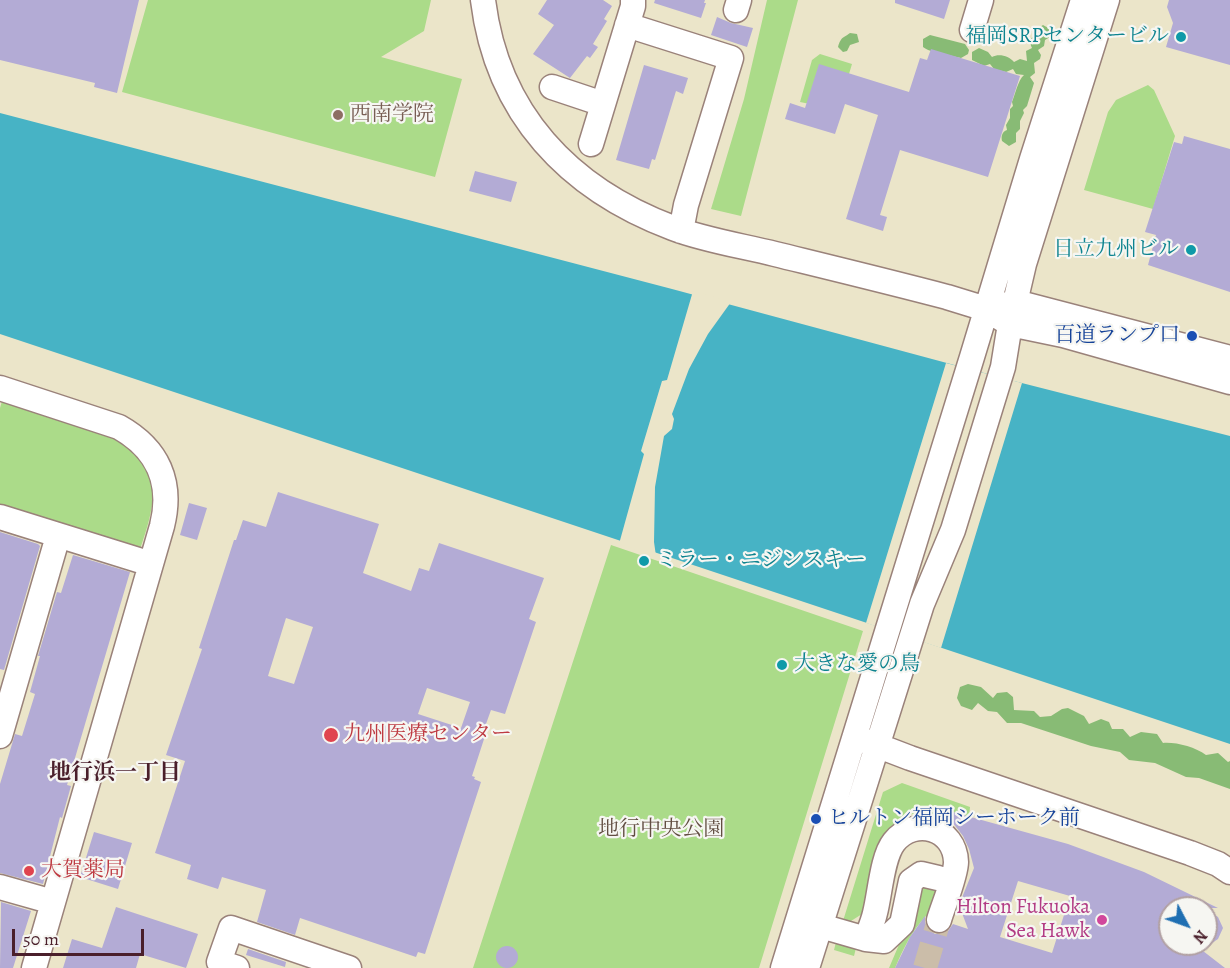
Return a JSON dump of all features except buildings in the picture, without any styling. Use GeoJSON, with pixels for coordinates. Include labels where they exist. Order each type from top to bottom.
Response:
{"type":"FeatureCollection","features":[{"type":"Feature","properties":{"kind":"street"},"geometry":{"type":"LineString","coordinates":[[483,0],[498,65],[524,117],[543,142],[570,170],[598,191],[644,216],[681,231],[947,297],[986,309],[1230,358]]}},
{"type":"Feature","properties":{"kind":"street"},"geometry":{"type":"LineString","coordinates":[[591,144],[633,0]]}},
{"type":"Feature","properties":{"kind":"street"},"geometry":{"type":"LineString","coordinates":[[972,30],[981,0]]}},
{"type":"Feature","properties":{"kind":"street"},"geometry":{"type":"LineString","coordinates":[[784,968],[809,922],[866,741],[880,656],[1083,0]]}},
{"type":"Feature","properties":{"kind":"street"},"geometry":{"type":"LineString","coordinates":[[866,741],[906,659],[922,604],[953,530],[1003,367],[1024,264],[1107,0]]}},
{"type":"Feature","properties":{"kind":"street"},"geometry":{"type":"LineString","coordinates":[[627,25],[730,58],[681,231]]}},
{"type":"Feature","properties":{"kind":"street"},"geometry":{"type":"LineString","coordinates":[[552,87],[603,104]]}},
{"type":"Feature","properties":{"kind":"street"},"geometry":{"type":"LineString","coordinates":[[1013,313],[1063,335],[1230,382]]}},
{"type":"Feature","properties":{"kind":"street"},"geometry":{"type":"LineString","coordinates":[[0,388],[119,428],[132,435],[152,455],[159,468],[166,495],[165,513],[151,564],[34,968]]}},
{"type":"Feature","properties":{"kind":"street"},"geometry":{"type":"LineString","coordinates":[[0,517],[151,564]]}},
{"type":"Feature","properties":{"kind":"street"},"geometry":{"type":"LineString","coordinates":[[0,736],[58,536]]}},
{"type":"Feature","properties":{"kind":"street"},"geometry":{"type":"LineString","coordinates":[[866,741],[1190,853],[1218,864],[1230,872]]}},
{"type":"Feature","properties":{"kind":"street"},"geometry":{"type":"LineString","coordinates":[[866,939],[874,916],[887,857],[893,843],[910,829],[921,827],[933,829],[944,836],[953,849],[956,863],[939,920]]}},
{"type":"Feature","properties":{"kind":"street"},"geometry":{"type":"LineString","coordinates":[[809,922],[866,939],[884,941],[902,924],[911,881],[921,874],[938,878]]}},
{"type":"Feature","properties":{"kind":"street"},"geometry":{"type":"LineString","coordinates":[[0,887],[53,902]]}},
{"type":"Feature","properties":{"kind":"street"},"geometry":{"type":"LineString","coordinates":[[807,968],[809,922]]}},
{"type":"Feature","properties":{"kind":"street"},"geometry":{"type":"LineString","coordinates":[[237,968],[219,962],[231,928],[349,968]]}},
{"type":"Feature","properties":{"kind":"green space","name":"西南学院"},"geometry":{"type":"Polygon","coordinates":[[[148,0],[431,0],[424,31],[381,57],[462,79],[435,177],[122,92],[148,0]]]}},
{"type":"Feature","properties":{"kind":"green space"},"geometry":{"type":"Polygon","coordinates":[[[767,0],[798,0],[741,216],[711,209],[744,99],[767,0]]]}},
{"type":"Feature","properties":{"kind":"green space"},"geometry":{"type":"Polygon","coordinates":[[[1043,25],[1050,29],[1050,37],[1038,50],[1041,55],[1040,59],[1034,63],[1035,73],[1030,77],[1034,83],[1027,106],[1023,110],[1020,129],[1016,133],[1016,142],[1009,146],[1002,141],[1002,136],[1007,130],[1006,125],[1010,118],[1012,102],[1018,84],[1024,75],[1016,74],[1013,69],[1006,72],[994,69],[990,64],[984,66],[972,60],[972,52],[979,48],[988,52],[992,57],[1001,55],[1014,62],[1020,59],[1027,61],[1026,51],[1032,48],[1031,38],[1043,25]]]}},
{"type":"Feature","properties":{"kind":"green space"},"geometry":{"type":"Polygon","coordinates":[[[850,33],[857,34],[859,42],[850,45],[847,51],[843,52],[838,47],[839,43],[850,33]]]}},
{"type":"Feature","properties":{"kind":"green space"},"geometry":{"type":"Polygon","coordinates":[[[930,35],[965,44],[969,50],[968,54],[961,58],[926,49],[923,47],[923,39],[930,35]]]}},
{"type":"Feature","properties":{"kind":"green space"},"geometry":{"type":"Polygon","coordinates":[[[820,54],[852,64],[849,74],[810,104],[800,102],[812,60],[820,54]]]}},
{"type":"Feature","properties":{"kind":"green space"},"geometry":{"type":"Polygon","coordinates":[[[1148,85],[1154,90],[1175,136],[1153,209],[1084,190],[1108,112],[1116,100],[1148,85]]]}},
{"type":"Feature","properties":{"kind":"green space"},"geometry":{"type":"Polygon","coordinates":[[[2,401],[114,438],[131,449],[142,461],[149,474],[152,487],[153,501],[140,550],[0,506],[0,408],[2,401]]]}},
{"type":"Feature","properties":{"kind":"green space","name":"地行中央公園"},"geometry":{"type":"Polygon","coordinates":[[[611,545],[863,631],[759,968],[473,968],[611,545]]]}},
{"type":"Feature","properties":{"kind":"green space"},"geometry":{"type":"Polygon","coordinates":[[[968,684],[981,687],[993,698],[997,693],[1007,692],[1013,697],[1014,710],[1034,711],[1040,717],[1051,716],[1068,708],[1084,716],[1089,724],[1101,719],[1109,722],[1112,729],[1123,729],[1130,737],[1141,732],[1157,734],[1163,743],[1185,746],[1206,755],[1218,753],[1228,762],[1230,761],[1230,789],[1199,778],[1186,777],[1155,763],[1129,760],[1120,752],[1091,746],[1021,723],[1007,723],[997,712],[988,711],[978,703],[972,710],[961,706],[957,698],[960,687],[968,684]]]}},
{"type":"Feature","properties":{"kind":"green space"},"geometry":{"type":"Polygon","coordinates":[[[902,783],[970,807],[969,817],[943,809],[941,815],[916,813],[900,819],[890,828],[876,855],[862,914],[851,921],[843,921],[883,792],[902,783]]]}},
{"type":"Feature","properties":{"kind":"green space"},"geometry":{"type":"Polygon","coordinates":[[[924,886],[938,892],[931,917],[926,916],[908,940],[895,968],[889,968],[924,886]]]}},
{"type":"Feature","properties":{"kind":"green space"},"geometry":{"type":"Polygon","coordinates":[[[836,942],[856,948],[854,956],[834,950],[836,942]]]}},
{"type":"Feature","properties":{"kind":"water"},"geometry":{"type":"Polygon","coordinates":[[[0,113],[1230,436],[1230,744],[0,334],[0,113]]]}},
{"type":"Feature","properties":{"kind":"pier"},"geometry":{"type":"Polygon","coordinates":[[[693,291],[731,302],[708,334],[689,369],[672,414],[674,419],[672,429],[664,436],[655,487],[656,556],[619,544],[644,454],[641,451],[662,381],[667,380],[693,291]]]}},
{"type":"Feature","properties":{"kind":"pier"},"geometry":{"type":"Polygon","coordinates":[[[946,363],[1022,383],[941,648],[866,623],[946,363]]]}},
{"type":"Feature","properties":{"kind":"tunnel"},"geometry":{"type":"LineString","coordinates":[[925,968],[939,920]]}},
{"type":"Feature","properties":{"kind":"place","name":"福岡SRPセンタービル"},"geometry":{"type":"Point","coordinates":[1181,37]}},
{"type":"Feature","properties":{"kind":"place","name":"西南学院"},"geometry":{"type":"Point","coordinates":[338,115]}},
{"type":"Feature","properties":{"kind":"place","name":"日立九州ビル"},"geometry":{"type":"Point","coordinates":[1191,250]}},
{"type":"Feature","properties":{"kind":"place","name":"百道ランプ口"},"geometry":{"type":"Point","coordinates":[1192,336]}},
{"type":"Feature","properties":{"kind":"place","name":"ミラー・ニジンスキー"},"geometry":{"type":"Point","coordinates":[644,561]}},
{"type":"Feature","properties":{"kind":"place","name":"大きな愛の鳥"},"geometry":{"type":"Point","coordinates":[782,665]}},
{"type":"Feature","properties":{"kind":"place","name":"九州医療センター"},"geometry":{"type":"Point","coordinates":[331,735]}},
{"type":"Feature","properties":{"kind":"place","name":"ヒルトン福岡シーホーク前"},"geometry":{"type":"Point","coordinates":[816,819]}},
{"type":"Feature","properties":{"kind":"place","name":"大賀薬局"},"geometry":{"type":"Point","coordinates":[29,871]}},
{"type":"Feature","properties":{"kind":"place","name":"Hilton Fukuoka Sea Hawk"},"geometry":{"type":"Point","coordinates":[1102,920]}},
{"type":"Feature","properties":{"kind":"district","name":"地行浜一丁目"},"geometry":{"type":"Point","coordinates":[115,774]}}]}
